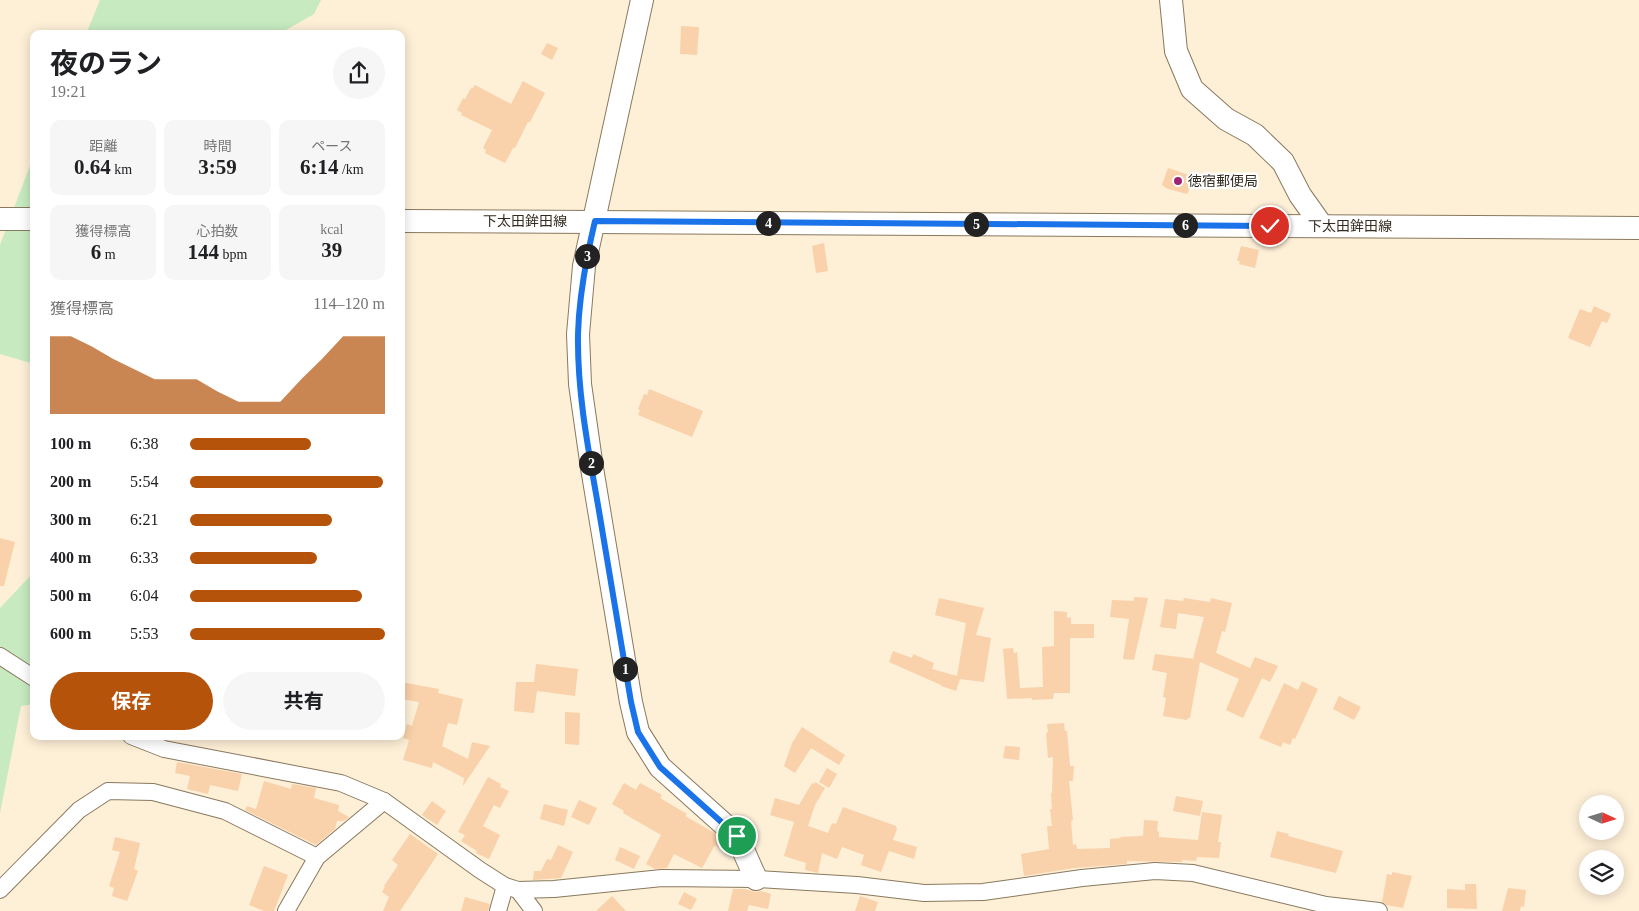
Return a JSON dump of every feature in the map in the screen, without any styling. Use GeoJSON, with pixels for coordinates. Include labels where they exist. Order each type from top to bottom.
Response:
{"type":"FeatureCollection","features":[{"type":"Feature","properties":{"kind":"main road"},"geometry":{"type":"LineString","coordinates":[[642,0],[584,266],[578,334],[580,384],[592,468],[638,732],[660,767],[737,836],[756,879]]}},
{"type":"Feature","properties":{"kind":"main road"},"geometry":{"type":"LineString","coordinates":[[1172,0],[1176,51],[1192,89],[1226,119],[1255,135],[1283,162],[1300,195],[1322,226]]}},
{"type":"Feature","properties":{"kind":"main road"},"geometry":{"type":"LineString","coordinates":[[0,219],[30,219]]}},
{"type":"Feature","properties":{"kind":"main road","name":"下太田鉾田線"},"geometry":{"type":"LineString","coordinates":[[405,221],[1639,228]]}},
{"type":"Feature","properties":{"kind":"street"},"geometry":{"type":"LineString","coordinates":[[0,656],[30,675]]}},
{"type":"Feature","properties":{"kind":"street"},"geometry":{"type":"LineString","coordinates":[[141,740],[164,749],[341,783],[384,801],[480,870],[512,888],[534,911]]}},
{"type":"Feature","properties":{"kind":"street"},"geometry":{"type":"LineString","coordinates":[[0,890],[79,810],[108,791],[153,792],[225,811],[317,856]]}},
{"type":"Feature","properties":{"kind":"street"},"geometry":{"type":"LineString","coordinates":[[286,911],[317,856],[384,801]]}},
{"type":"Feature","properties":{"kind":"street"},"geometry":{"type":"LineString","coordinates":[[512,888],[554,889],[662,878],[756,879],[857,885],[924,893],[983,892],[1082,878],[1155,871],[1193,873],[1326,905],[1379,911]]}},
{"type":"Feature","properties":{"kind":"street"},"geometry":{"type":"LineString","coordinates":[[498,911],[512,888]]}},
{"type":"Feature","properties":{"kind":"green space"},"geometry":{"type":"Polygon","coordinates":[[[100,0],[321,0],[314,14],[286,30],[88,30],[100,0]]]}},
{"type":"Feature","properties":{"kind":"green space"},"geometry":{"type":"Polygon","coordinates":[[[30,166],[30,363],[0,354],[0,245],[30,166]]]}},
{"type":"Feature","properties":{"kind":"green space"},"geometry":{"type":"Polygon","coordinates":[[[30,576],[30,705],[21,706],[0,813],[0,608],[30,576]]]}},
{"type":"Feature","properties":{"kind":"building"},"geometry":{"type":"Polygon","coordinates":[[[681,26],[699,27],[697,55],[680,54],[681,26]]]}},
{"type":"Feature","properties":{"kind":"building"},"geometry":{"type":"Polygon","coordinates":[[[547,43],[558,48],[552,60],[541,54],[547,43]]]}},
{"type":"Feature","properties":{"kind":"building"},"geometry":{"type":"Polygon","coordinates":[[[523,81],[545,93],[505,163],[485,153],[486,150],[483,148],[492,130],[461,115],[462,113],[457,110],[463,98],[465,99],[471,88],[475,85],[511,104],[523,81]]]}},
{"type":"Feature","properties":{"kind":"building"},"geometry":{"type":"Polygon","coordinates":[[[1168,168],[1195,177],[1187,194],[1168,189],[1162,185],[1168,168]]]}},
{"type":"Feature","properties":{"kind":"building"},"geometry":{"type":"Polygon","coordinates":[[[824,243],[828,271],[816,273],[812,246],[824,243]]]}},
{"type":"Feature","properties":{"kind":"building"},"geometry":{"type":"Polygon","coordinates":[[[1241,246],[1259,250],[1255,268],[1239,264],[1240,261],[1237,261],[1241,246]]]}},
{"type":"Feature","properties":{"kind":"building"},"geometry":{"type":"Polygon","coordinates":[[[1594,306],[1611,314],[1607,323],[1602,321],[1590,347],[1568,338],[1580,309],[1591,313],[1594,306]]]}},
{"type":"Feature","properties":{"kind":"building"},"geometry":{"type":"Polygon","coordinates":[[[649,389],[703,411],[692,437],[638,415],[640,410],[638,409],[644,394],[647,395],[649,389]]]}},
{"type":"Feature","properties":{"kind":"building"},"geometry":{"type":"Polygon","coordinates":[[[0,538],[15,542],[4,586],[0,586],[0,538]]]}},
{"type":"Feature","properties":{"kind":"building"},"geometry":{"type":"Polygon","coordinates":[[[1134,597],[1148,598],[1134,660],[1123,659],[1129,619],[1110,617],[1112,600],[1134,601],[1134,597]]]}},
{"type":"Feature","properties":{"kind":"building"},"geometry":{"type":"Polygon","coordinates":[[[939,598],[984,608],[976,635],[991,638],[984,682],[960,679],[956,691],[889,662],[893,651],[912,658],[913,654],[934,663],[932,669],[957,676],[966,623],[935,615],[939,598]]]}},
{"type":"Feature","properties":{"kind":"building"},"geometry":{"type":"Polygon","coordinates":[[[1184,598],[1210,602],[1211,598],[1232,603],[1225,632],[1222,631],[1216,653],[1250,668],[1255,657],[1278,666],[1270,682],[1262,678],[1243,718],[1226,710],[1239,679],[1200,662],[1190,718],[1187,720],[1163,716],[1166,698],[1163,697],[1167,673],[1152,670],[1155,654],[1195,659],[1193,658],[1204,617],[1178,613],[1176,629],[1160,627],[1165,599],[1183,601],[1184,598]]]}},
{"type":"Feature","properties":{"kind":"building"},"geometry":{"type":"Polygon","coordinates":[[[1054,611],[1067,612],[1067,618],[1071,617],[1071,624],[1094,624],[1094,638],[1070,638],[1070,693],[1054,693],[1053,699],[1007,699],[1003,649],[1013,648],[1014,653],[1017,652],[1020,688],[1043,687],[1042,647],[1054,646],[1054,611]]]}},
{"type":"Feature","properties":{"kind":"building"},"geometry":{"type":"Polygon","coordinates":[[[536,664],[578,669],[575,696],[537,691],[534,713],[514,711],[516,682],[534,682],[536,664]]]}},
{"type":"Feature","properties":{"kind":"building"},"geometry":{"type":"Polygon","coordinates":[[[1302,681],[1318,689],[1295,739],[1293,738],[1290,745],[1283,742],[1281,747],[1259,738],[1284,683],[1298,690],[1302,681]]]}},
{"type":"Feature","properties":{"kind":"building"},"geometry":{"type":"Polygon","coordinates":[[[405,683],[439,689],[438,693],[463,699],[457,725],[448,723],[442,746],[468,759],[472,742],[490,746],[463,786],[464,778],[433,762],[432,768],[403,760],[409,740],[405,739],[405,731],[407,724],[412,726],[419,702],[405,700],[405,683]]]}},
{"type":"Feature","properties":{"kind":"building"},"geometry":{"type":"Polygon","coordinates":[[[1339,696],[1361,707],[1354,720],[1333,709],[1339,696]]]}},
{"type":"Feature","properties":{"kind":"building"},"geometry":{"type":"Polygon","coordinates":[[[565,712],[580,713],[579,745],[565,744],[565,712]]]}},
{"type":"Feature","properties":{"kind":"building"},"geometry":{"type":"Polygon","coordinates":[[[1064,723],[1065,731],[1067,731],[1070,766],[1074,766],[1073,781],[1069,781],[1073,820],[1071,821],[1073,845],[1076,844],[1077,849],[1110,848],[1110,839],[1143,836],[1144,820],[1158,821],[1157,831],[1159,832],[1159,837],[1198,840],[1202,812],[1222,815],[1218,842],[1221,842],[1219,858],[1197,857],[1196,861],[1182,860],[1182,862],[1127,861],[1127,864],[1074,868],[1024,876],[1021,854],[1049,849],[1047,826],[1052,826],[1050,809],[1052,809],[1053,757],[1048,758],[1047,724],[1064,723]]]}},
{"type":"Feature","properties":{"kind":"building"},"geometry":{"type":"Polygon","coordinates":[[[802,727],[845,755],[839,765],[811,748],[795,773],[784,766],[792,743],[802,727]]]}},
{"type":"Feature","properties":{"kind":"building"},"geometry":{"type":"Polygon","coordinates":[[[1005,746],[1020,747],[1019,760],[1003,758],[1005,746]]]}},
{"type":"Feature","properties":{"kind":"building"},"geometry":{"type":"Polygon","coordinates":[[[177,762],[242,774],[238,791],[210,785],[208,794],[187,789],[190,776],[175,773],[177,762]]]}},
{"type":"Feature","properties":{"kind":"building"},"geometry":{"type":"Polygon","coordinates":[[[827,768],[837,774],[829,788],[819,782],[827,768]]]}},
{"type":"Feature","properties":{"kind":"building"},"geometry":{"type":"Polygon","coordinates":[[[488,777],[501,784],[500,787],[509,791],[500,808],[494,805],[483,826],[500,835],[489,859],[476,853],[477,851],[461,841],[465,835],[458,832],[488,777]]]}},
{"type":"Feature","properties":{"kind":"building"},"geometry":{"type":"Polygon","coordinates":[[[264,781],[291,789],[292,784],[316,788],[314,798],[339,805],[338,811],[349,817],[344,821],[337,821],[335,829],[316,845],[245,810],[247,806],[256,809],[264,781]]]}},
{"type":"Feature","properties":{"kind":"building"},"geometry":{"type":"Polygon","coordinates":[[[815,782],[825,788],[815,805],[808,826],[828,833],[832,823],[836,824],[843,807],[896,826],[897,829],[893,840],[917,847],[914,859],[889,851],[881,872],[861,865],[864,855],[842,847],[837,859],[822,853],[818,873],[805,870],[806,863],[784,856],[794,822],[770,815],[775,798],[799,805],[812,783],[814,784],[815,782]]]}},
{"type":"Feature","properties":{"kind":"building"},"geometry":{"type":"Polygon","coordinates":[[[624,783],[636,790],[640,783],[662,795],[660,798],[687,814],[685,816],[713,832],[723,841],[719,848],[715,845],[702,868],[674,854],[667,868],[655,869],[646,864],[661,835],[623,813],[624,811],[612,804],[624,783]]]}},
{"type":"Feature","properties":{"kind":"building"},"geometry":{"type":"Polygon","coordinates":[[[1176,796],[1203,801],[1200,816],[1173,811],[1176,796]]]}},
{"type":"Feature","properties":{"kind":"building"},"geometry":{"type":"Polygon","coordinates":[[[579,800],[597,808],[589,825],[571,817],[579,800]]]}},
{"type":"Feature","properties":{"kind":"building"},"geometry":{"type":"Polygon","coordinates":[[[432,801],[446,811],[437,825],[422,815],[432,801]]]}},
{"type":"Feature","properties":{"kind":"building"},"geometry":{"type":"Polygon","coordinates":[[[544,804],[568,810],[564,826],[540,819],[544,804]]]}},
{"type":"Feature","properties":{"kind":"building"},"geometry":{"type":"Polygon","coordinates":[[[1277,831],[1289,834],[1288,836],[1343,851],[1336,873],[1270,857],[1277,831]]]}},
{"type":"Feature","properties":{"kind":"building"},"geometry":{"type":"Polygon","coordinates":[[[410,834],[438,854],[400,911],[383,911],[389,897],[382,892],[398,865],[392,860],[410,834]]]}},
{"type":"Feature","properties":{"kind":"building"},"geometry":{"type":"Polygon","coordinates":[[[115,837],[140,843],[134,869],[138,871],[127,901],[112,896],[114,888],[109,886],[120,852],[112,850],[115,837]]]}},
{"type":"Feature","properties":{"kind":"building"},"geometry":{"type":"Polygon","coordinates":[[[558,845],[573,852],[561,878],[533,880],[534,871],[541,871],[547,859],[551,860],[558,845]]]}},
{"type":"Feature","properties":{"kind":"building"},"geometry":{"type":"Polygon","coordinates":[[[620,847],[640,856],[634,869],[615,860],[620,847]]]}},
{"type":"Feature","properties":{"kind":"building"},"geometry":{"type":"Polygon","coordinates":[[[264,866],[288,875],[274,911],[264,911],[249,905],[264,866]]]}},
{"type":"Feature","properties":{"kind":"building"},"geometry":{"type":"Polygon","coordinates":[[[1392,872],[1412,876],[1403,908],[1386,905],[1382,902],[1387,874],[1392,875],[1392,872]]]}},
{"type":"Feature","properties":{"kind":"building"},"geometry":{"type":"Polygon","coordinates":[[[1465,884],[1476,884],[1477,909],[1447,908],[1447,889],[1465,890],[1465,884]]]}},
{"type":"Feature","properties":{"kind":"building"},"geometry":{"type":"Polygon","coordinates":[[[1508,888],[1526,890],[1524,907],[1521,906],[1520,911],[1502,911],[1508,888]]]}},
{"type":"Feature","properties":{"kind":"building"},"geometry":{"type":"Polygon","coordinates":[[[733,889],[761,891],[771,894],[768,909],[749,905],[747,911],[728,911],[733,889]]]}},
{"type":"Feature","properties":{"kind":"building"},"geometry":{"type":"Polygon","coordinates":[[[684,892],[697,899],[691,910],[678,904],[684,892]]]}},
{"type":"Feature","properties":{"kind":"building"},"geometry":{"type":"Polygon","coordinates":[[[612,896],[626,911],[596,911],[612,896]]]}},
{"type":"Feature","properties":{"kind":"building"},"geometry":{"type":"Polygon","coordinates":[[[860,896],[878,902],[875,911],[855,911],[860,896]]]}},
{"type":"Feature","properties":{"kind":"building"},"geometry":{"type":"Polygon","coordinates":[[[465,897],[490,904],[488,911],[461,911],[465,897]]]}},
{"type":"Feature","properties":{"kind":"place","name":"徳宿郵便局"},"geometry":{"type":"Point","coordinates":[1178,181]}},
{"type":"Feature","properties":{"kind":"route"},"geometry":{"type":"LineString","coordinates":[[737,836],[660,767],[638,732],[631,702],[580,384],[578,334],[580,302],[584,266],[595,221],[1270,226]]}}]}
